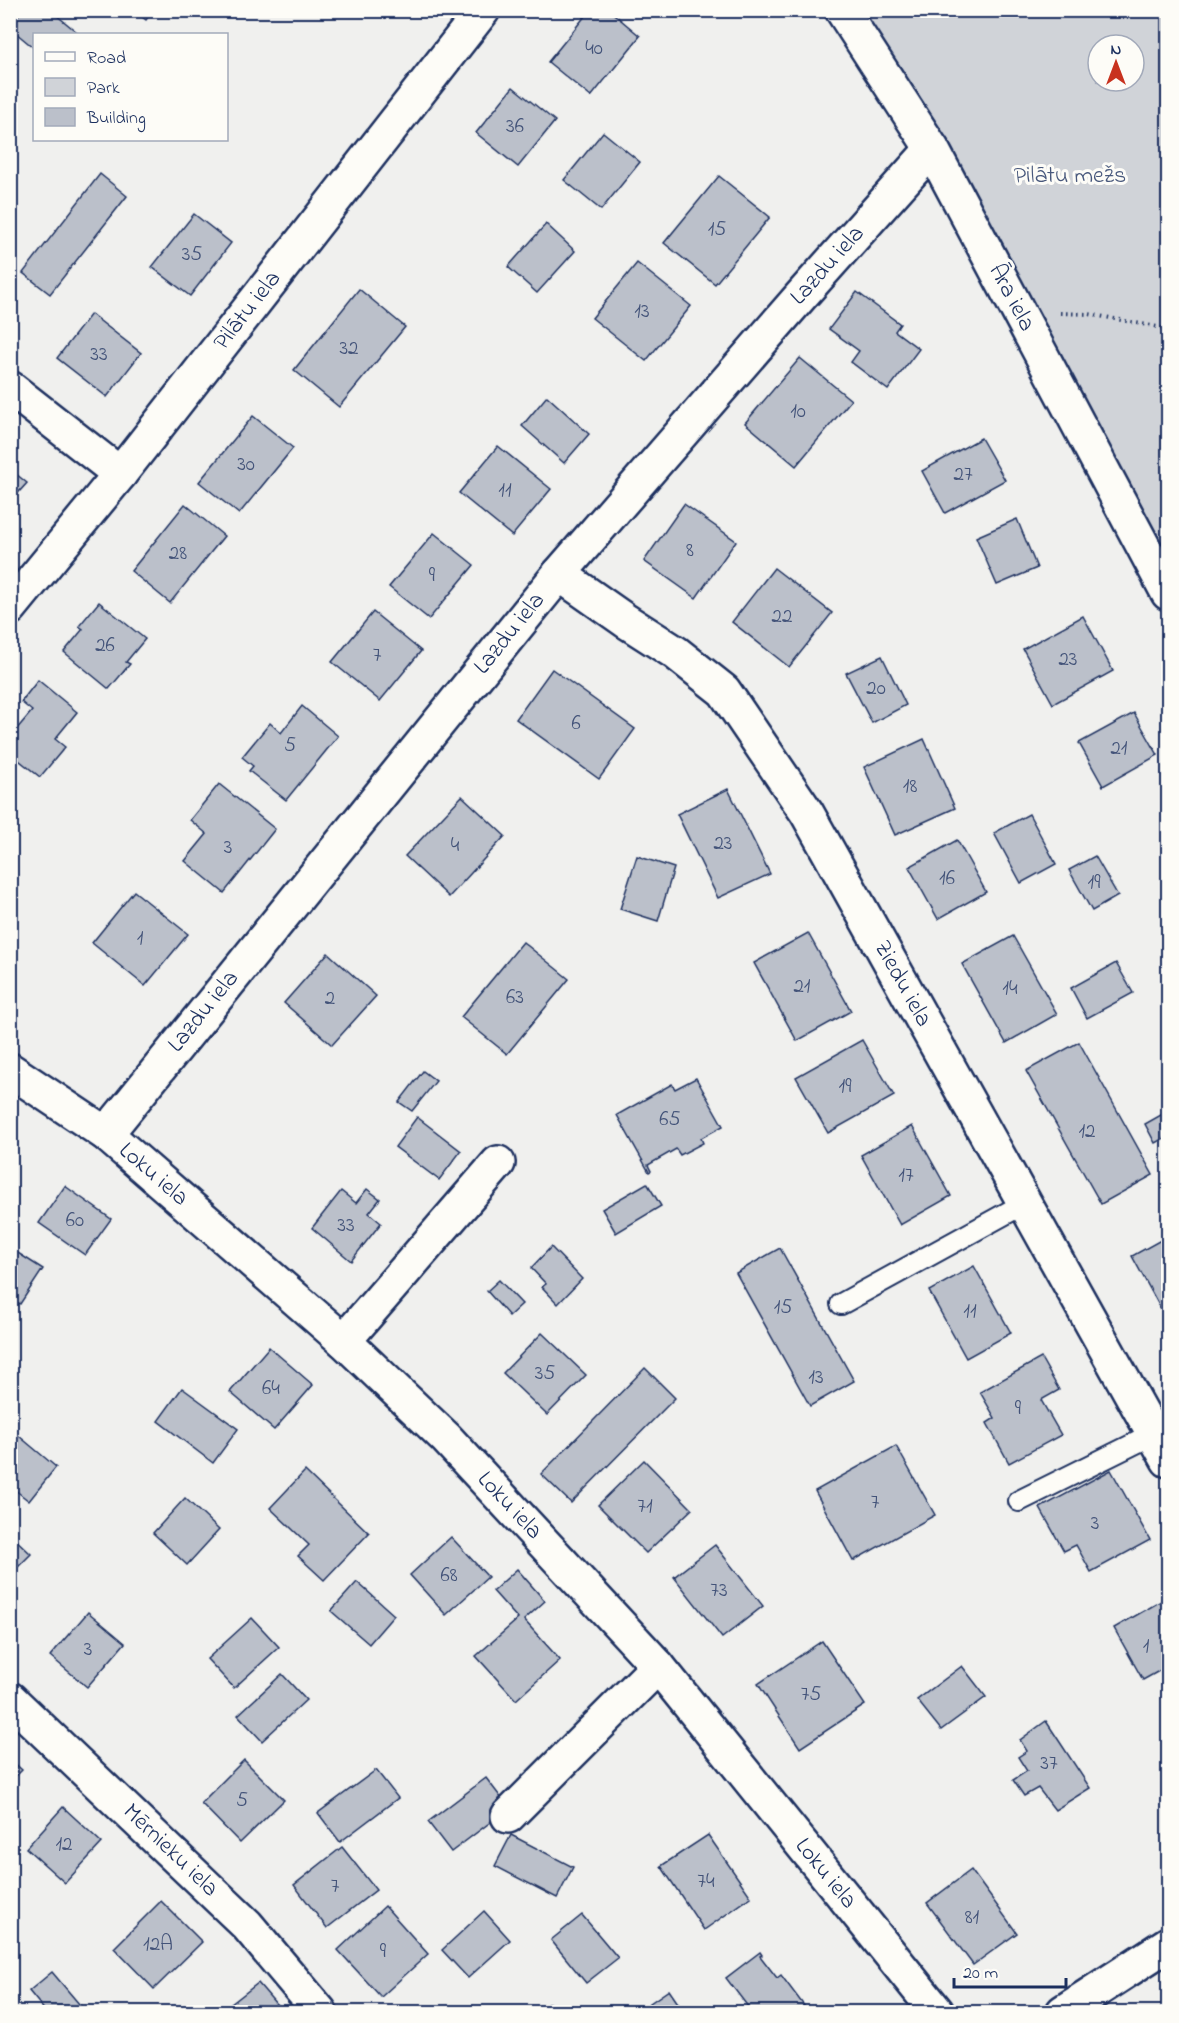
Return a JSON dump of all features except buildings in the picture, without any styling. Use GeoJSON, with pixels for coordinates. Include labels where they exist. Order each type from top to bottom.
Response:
{"type":"FeatureCollection","features":[{"type":"Feature","properties":{"kind":"street","name":"Pilātu iela"},"geometry":{"type":"LineString","coordinates":[[10,608],[120,474],[483,10]]}},
{"type":"Feature","properties":{"kind":"street","name":"Āra iela"},"geometry":{"type":"LineString","coordinates":[[842,10],[932,149],[1168,593]]}},
{"type":"Feature","properties":{"kind":"street","name":"Lazdu iela"},"geometry":{"type":"LineString","coordinates":[[106,1134],[559,574],[932,149]]}},
{"type":"Feature","properties":{"kind":"street"},"geometry":{"type":"LineString","coordinates":[[10,388],[120,474]]}},
{"type":"Feature","properties":{"kind":"street","name":"Ziedu iela"},"geometry":{"type":"LineString","coordinates":[[559,574],[676,653],[723,691],[807,813],[1161,1447]]}},
{"type":"Feature","properties":{"kind":"street","name":"Loku iela"},"geometry":{"type":"LineString","coordinates":[[10,1070],[106,1134],[344,1341],[446,1438],[658,1666],[937,2013]]}},
{"type":"Feature","properties":{"kind":"street"},"geometry":{"type":"LineString","coordinates":[[344,1341],[498,1163]]}},
{"type":"Feature","properties":{"kind":"street"},"geometry":{"type":"LineString","coordinates":[[508,1816],[658,1666]]}},
{"type":"Feature","properties":{"kind":"street","name":"Mērnieku iela"},"geometry":{"type":"LineString","coordinates":[[10,1699],[247,1924],[320,2013]]}},
{"type":"Feature","properties":{"kind":"street"},"geometry":{"type":"LineString","coordinates":[[1063,2013],[1168,1944]]}},
{"type":"Feature","properties":{"kind":"lane"},"geometry":{"type":"LineString","coordinates":[[842,1304],[1025,1203]]}},
{"type":"Feature","properties":{"kind":"lane"},"geometry":{"type":"LineString","coordinates":[[1018,1501],[1161,1447]]}},
{"type":"Feature","properties":{"kind":"path"},"geometry":{"type":"LineString","coordinates":[[1019,312],[1089,314],[1168,329]]}},
{"type":"Feature","properties":{"kind":"green space","name":"Pilātu mežs"},"geometry":{"type":"Polygon","coordinates":[[[862,11],[1168,11],[1168,563],[945,149],[862,11]]]}}]}
